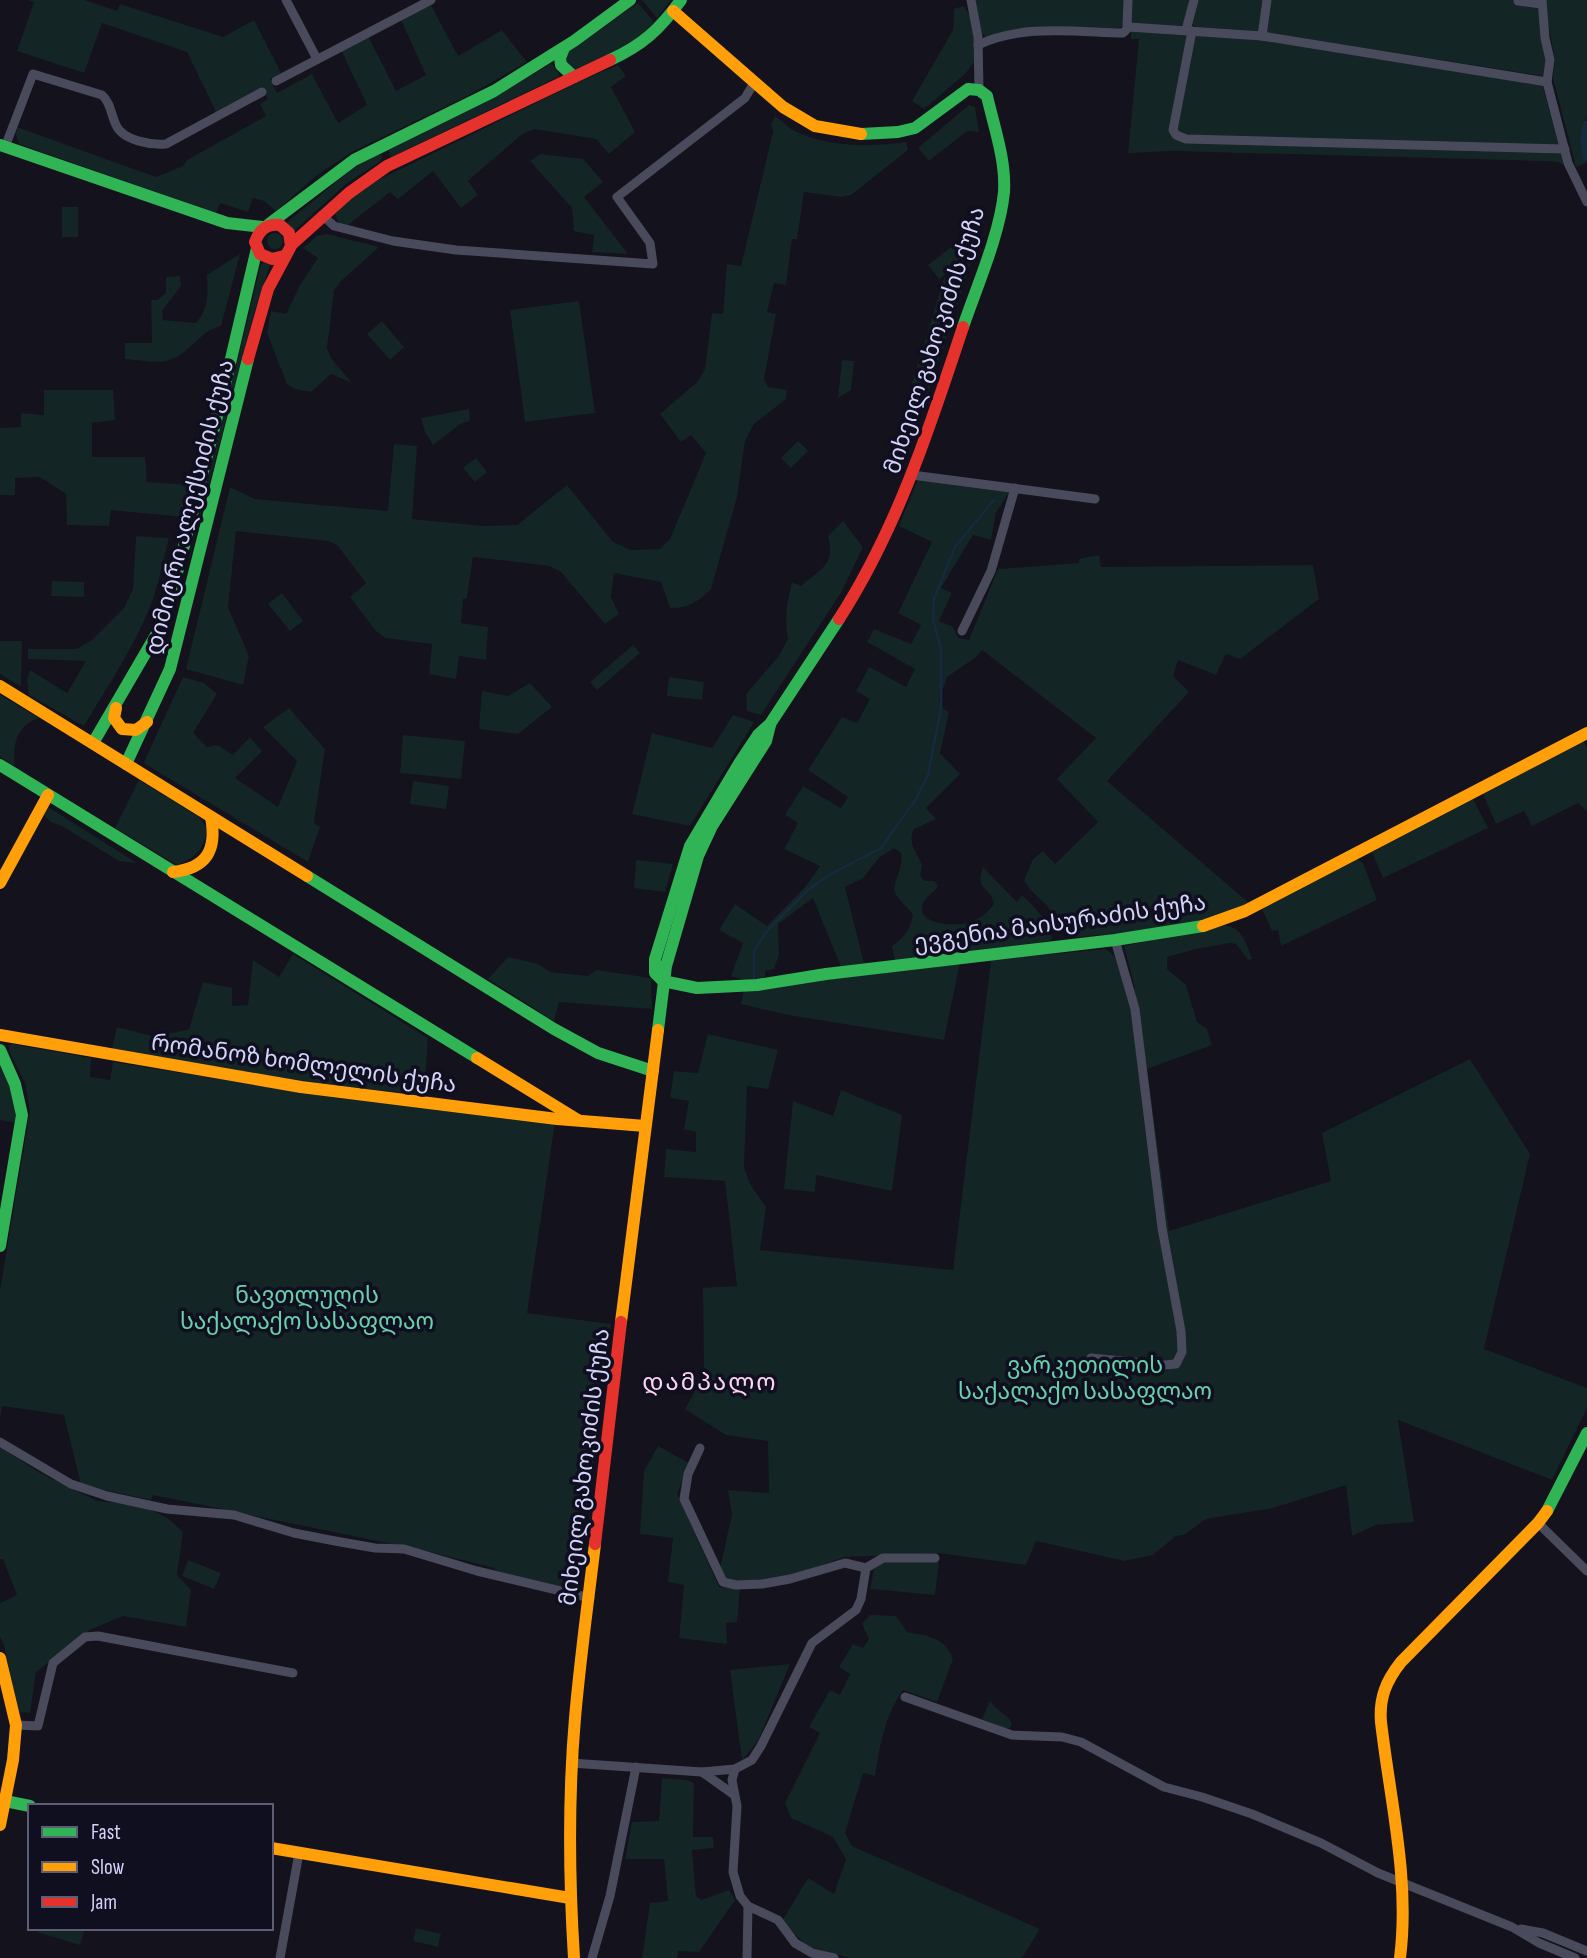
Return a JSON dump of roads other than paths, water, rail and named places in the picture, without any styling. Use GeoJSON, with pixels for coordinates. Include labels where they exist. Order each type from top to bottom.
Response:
{"type":"FeatureCollection","features":[{"type":"Feature","properties":{"kind":"street"},"geometry":{"type":"LineString","coordinates":[[286,0],[317,59]]}},
{"type":"Feature","properties":{"kind":"street"},"geometry":{"type":"LineString","coordinates":[[276,81],[431,0]]}},
{"type":"Feature","properties":{"kind":"street"},"geometry":{"type":"LineString","coordinates":[[629,0],[564,48],[494,91],[379,147],[338,171],[266,225],[256,236],[260,254],[272,259],[287,251],[352,188],[387,166],[634,49],[653,34],[681,0]]}},
{"type":"Feature","properties":{"kind":"street"},"geometry":{"type":"LineString","coordinates":[[673,11],[783,107],[815,126],[861,134],[907,131],[968,89],[979,90],[976,22],[971,0]]}},
{"type":"Feature","properties":{"kind":"street"},"geometry":{"type":"LineString","coordinates":[[978,45],[1009,35],[1037,32],[1123,33],[1127,27],[1128,0]]}},
{"type":"Feature","properties":{"kind":"street"},"geometry":{"type":"LineString","coordinates":[[1194,0],[1173,130],[1176,135],[1186,139],[1565,149]]}},
{"type":"Feature","properties":{"kind":"street"},"geometry":{"type":"LineString","coordinates":[[1262,36],[1266,0]]}},
{"type":"Feature","properties":{"kind":"street"},"geometry":{"type":"LineString","coordinates":[[1518,1],[1541,2],[1550,60],[1547,82],[1568,163],[1587,202]]}},
{"type":"Feature","properties":{"kind":"street"},"geometry":{"type":"LineString","coordinates":[[1127,27],[1262,36],[1547,82]]}},
{"type":"Feature","properties":{"kind":"street"},"geometry":{"type":"LineString","coordinates":[[564,48],[559,56],[559,64],[574,77]]}},
{"type":"Feature","properties":{"kind":"street"},"geometry":{"type":"LineString","coordinates":[[262,92],[166,144],[153,145],[118,130],[108,101],[102,95],[33,74],[3,146],[227,223],[284,227],[290,235],[287,251]]}},
{"type":"Feature","properties":{"kind":"street"},"geometry":{"type":"LineString","coordinates":[[322,215],[334,226],[393,241],[456,250],[653,264],[650,243],[617,197],[745,99],[754,83]]}},
{"type":"Feature","properties":{"kind":"street","name":"მიხეილ გახოკიძის ქუჩა"},"geometry":{"type":"LineString","coordinates":[[574,1958],[570,1898],[571,1763],[609,1419],[663,982],[698,856],[712,826],[766,741],[770,724],[852,598],[884,537],[912,475],[960,340],[1000,216],[1004,190],[1002,159],[987,96],[979,90]]}},
{"type":"Feature","properties":{"kind":"street"},"geometry":{"type":"LineString","coordinates":[[379,147],[386,155],[387,166]]}},
{"type":"Feature","properties":{"kind":"street"},"geometry":{"type":"LineString","coordinates":[[227,223],[257,248]]}},
{"type":"Feature","properties":{"kind":"street","name":"დიმიტრი ალექსიძის ქუჩა"},"geometry":{"type":"LineString","coordinates":[[93,743],[156,635],[171,594],[257,248]]}},
{"type":"Feature","properties":{"kind":"street","name":"დიმიტრი ალექსიძის ქუჩა"},"geometry":{"type":"LineString","coordinates":[[126,764],[170,669],[258,320],[287,251]]}},
{"type":"Feature","properties":{"kind":"street"},"geometry":{"type":"LineString","coordinates":[[912,475],[1095,499]]}},
{"type":"Feature","properties":{"kind":"street"},"geometry":{"type":"LineString","coordinates":[[962,631],[991,571],[1015,488]]}},
{"type":"Feature","properties":{"kind":"street"},"geometry":{"type":"LineString","coordinates":[[177,570],[183,583],[190,581],[195,575]]}},
{"type":"Feature","properties":{"kind":"street"},"geometry":{"type":"LineString","coordinates":[[171,594],[180,589],[189,596]]}},
{"type":"Feature","properties":{"kind":"street"},"geometry":{"type":"LineString","coordinates":[[0,686],[580,1044],[620,1062],[653,1071]]}},
{"type":"Feature","properties":{"kind":"street"},"geometry":{"type":"LineString","coordinates":[[117,704],[114,718],[122,729],[136,730],[147,722]]}},
{"type":"Feature","properties":{"kind":"street","name":"ევგენია მაისურაძის ქუჩა"},"geometry":{"type":"LineString","coordinates":[[663,982],[698,988],[757,985],[827,974],[1115,940],[1194,928],[1228,919],[1587,733]]}},
{"type":"Feature","properties":{"kind":"street"},"geometry":{"type":"LineString","coordinates":[[0,765],[578,1120]]}},
{"type":"Feature","properties":{"kind":"street"},"geometry":{"type":"LineString","coordinates":[[0,883],[48,795]]}},
{"type":"Feature","properties":{"kind":"street"},"geometry":{"type":"LineString","coordinates":[[173,872],[186,871],[204,860],[214,839],[211,817]]}},
{"type":"Feature","properties":{"kind":"street"},"geometry":{"type":"LineString","coordinates":[[1091,1358],[1164,1364],[1176,1363],[1182,1352],[1181,1331],[1162,1228],[1135,1009],[1115,940]]}},
{"type":"Feature","properties":{"kind":"street","name":"რომანოზ ხომლელის ქუჩა"},"geometry":{"type":"LineString","coordinates":[[1,1030],[25,1039],[92,1053],[301,1087],[645,1126]]}},
{"type":"Feature","properties":{"kind":"street"},"geometry":{"type":"LineString","coordinates":[[0,1051],[15,1084],[22,1115],[0,1246]]}},
{"type":"Feature","properties":{"kind":"street"},"geometry":{"type":"LineString","coordinates":[[516,1112],[532,1107],[533,1101],[528,1090]]}},
{"type":"Feature","properties":{"kind":"street"},"geometry":{"type":"LineString","coordinates":[[1400,1958],[1403,1941],[1404,1882],[1388,1783],[1380,1710],[1384,1686],[1401,1662],[1538,1523],[1552,1503],[1587,1433]]}},
{"type":"Feature","properties":{"kind":"street"},"geometry":{"type":"LineString","coordinates":[[0,1442],[71,1484],[107,1496],[167,1509],[234,1516],[335,1542],[404,1549],[477,1571],[590,1598]]}},
{"type":"Feature","properties":{"kind":"street"},"geometry":{"type":"LineString","coordinates":[[700,1448],[688,1474],[684,1499],[723,1582],[736,1585],[762,1584],[845,1563],[866,1568],[883,1558],[935,1558]]}},
{"type":"Feature","properties":{"kind":"street"},"geometry":{"type":"LineString","coordinates":[[1538,1523],[1587,1571]]}},
{"type":"Feature","properties":{"kind":"street"},"geometry":{"type":"LineString","coordinates":[[571,1763],[702,1772],[735,1769],[752,1760],[812,1643],[856,1610],[861,1599],[866,1568]]}},
{"type":"Feature","properties":{"kind":"street"},"geometry":{"type":"LineString","coordinates":[[16,1725],[37,1726],[50,1668],[85,1637],[99,1636],[293,1673]]}},
{"type":"Feature","properties":{"kind":"street"},"geometry":{"type":"LineString","coordinates":[[0,1663],[16,1725],[13,1760],[0,1825]]}},
{"type":"Feature","properties":{"kind":"street"},"geometry":{"type":"LineString","coordinates":[[905,1697],[1012,1735],[1062,1737],[1081,1742],[1164,1787],[1252,1814],[1321,1843],[1378,1873],[1512,1927],[1539,1943],[1575,1958]]}},
{"type":"Feature","properties":{"kind":"street"},"geometry":{"type":"LineString","coordinates":[[592,1958],[610,1896],[636,1766]]}},
{"type":"Feature","properties":{"kind":"street"},"geometry":{"type":"LineString","coordinates":[[735,1769],[732,1780],[737,1806],[733,1872],[740,1896],[748,1906],[778,1920],[795,1943],[812,1953],[834,1958]]}},
{"type":"Feature","properties":{"kind":"street"},"geometry":{"type":"LineString","coordinates":[[702,1772],[733,1794]]}},
{"type":"Feature","properties":{"kind":"street"},"geometry":{"type":"LineString","coordinates":[[5,1801],[28,1806]]}},
{"type":"Feature","properties":{"kind":"street"},"geometry":{"type":"LineString","coordinates":[[273,1848],[570,1898]]}},
{"type":"Feature","properties":{"kind":"street"},"geometry":{"type":"LineString","coordinates":[[280,1958],[299,1853]]}},
{"type":"Feature","properties":{"kind":"street"},"geometry":{"type":"LineString","coordinates":[[747,1958],[748,1906]]}},
{"type":"Feature","properties":{"kind":"street"},"geometry":{"type":"LineString","coordinates":[[1512,1927],[1543,1933],[1587,1951]]}},
{"type":"Feature","properties":{"kind":"waterway"},"geometry":{"type":"LineString","coordinates":[[1587,125],[1584,140],[1587,157]]}},
{"type":"Feature","properties":{"kind":"waterway"},"geometry":{"type":"LineString","coordinates":[[754,980],[754,951],[766,932],[808,890],[831,874],[881,848],[916,799],[928,775],[941,708],[941,649],[933,620],[934,599],[955,547],[994,500]]}},
{"type":"Feature","properties":{"kind":"district","name":"დამპალო"},"geometry":{"type":"Point","coordinates":[710,1382]}},
{"type":"Feature","properties":{"kind":"park label","name":"ნავთლუღის საქალაქო სასაფლაო"},"geometry":{"type":"Point","coordinates":[307,1308]}},
{"type":"Feature","properties":{"kind":"park label","name":"ვარკეთილის საქალაქო სასაფლაო"},"geometry":{"type":"Point","coordinates":[1085,1378]}}]}
